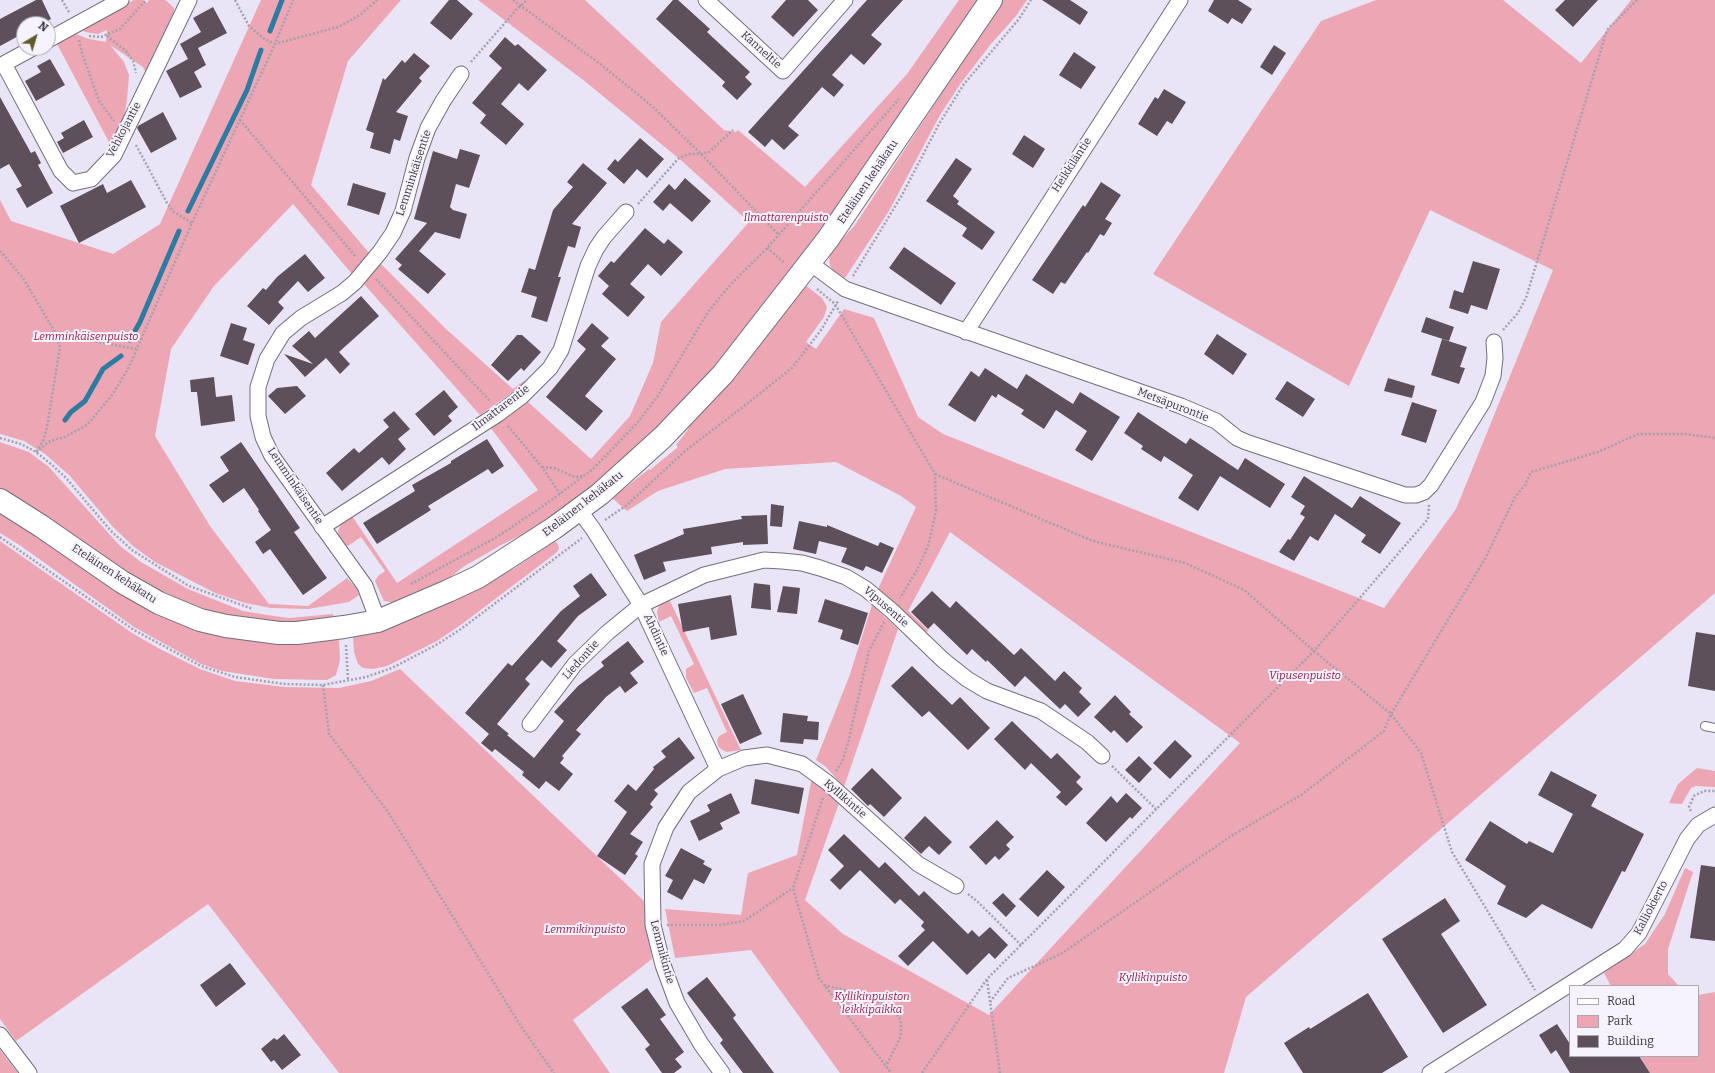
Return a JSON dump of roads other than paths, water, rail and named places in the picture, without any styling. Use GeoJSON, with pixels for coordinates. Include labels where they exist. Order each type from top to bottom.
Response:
{"type":"FeatureCollection","features":[{"type":"Feature","properties":{"kind":"street"},"geometry":{"type":"LineString","coordinates":[[56,37],[76,29],[121,0]]}},
{"type":"Feature","properties":{"kind":"street","name":"Vehkojantie"},"geometry":{"type":"LineString","coordinates":[[2,65],[61,171],[73,183],[91,179],[114,155],[187,0]]}},
{"type":"Feature","properties":{"kind":"street","name":"Kanneltie"},"geometry":{"type":"LineString","coordinates":[[706,0],[783,71],[845,0]]}},
{"type":"Feature","properties":{"kind":"street","name":"Eteläinen kehäkatu"},"geometry":{"type":"LineString","coordinates":[[0,500],[34,521],[122,582],[159,603],[200,620],[250,630],[297,633],[378,621],[448,592],[478,577],[514,555],[600,494],[669,432],[723,374],[828,239],[991,0]]}},
{"type":"Feature","properties":{"kind":"street","name":"Heikkiläntie"},"geometry":{"type":"LineString","coordinates":[[966,332],[1180,0]]}},
{"type":"Feature","properties":{"kind":"street"},"geometry":{"type":"LineString","coordinates":[[2,65],[18,56]]}},
{"type":"Feature","properties":{"kind":"street","name":"Lemminkäisentie"},"geometry":{"type":"LineString","coordinates":[[378,621],[365,586],[272,456],[263,437],[258,416],[258,387],[267,359],[283,333],[301,318],[342,294],[355,282],[380,252],[393,233],[403,211],[417,158],[428,128],[443,101],[462,74]]}},
{"type":"Feature","properties":{"kind":"street","name":"Ilmattarentie"},"geometry":{"type":"LineString","coordinates":[[322,527],[498,414],[522,396],[550,368],[561,350],[588,266],[596,249],[604,237],[626,212]]}},
{"type":"Feature","properties":{"kind":"street","name":"Metsäpurontie"},"geometry":{"type":"LineString","coordinates":[[810,264],[845,289],[1181,406],[1216,421],[1237,438],[1246,442],[1405,495],[1416,495],[1424,492],[1431,485],[1483,402],[1492,376],[1495,358],[1494,342]]}},
{"type":"Feature","properties":{"kind":"street","name":"Ahdintie"},"geometry":{"type":"LineString","coordinates":[[579,510],[593,529],[641,605],[718,768]]}},
{"type":"Feature","properties":{"kind":"street","name":"Vipusentie"},"geometry":{"type":"LineString","coordinates":[[641,605],[704,575],[764,560],[802,563],[846,577],[866,589],[892,611],[943,660],[967,679],[987,692],[1041,711],[1087,742],[1102,756]]}},
{"type":"Feature","properties":{"kind":"street","name":"Liedontie"},"geometry":{"type":"LineString","coordinates":[[530,724],[575,664],[607,633],[641,605]]}},
{"type":"Feature","properties":{"kind":"street","name":"Kyllikintie"},"geometry":{"type":"LineString","coordinates":[[718,768],[744,758],[767,755],[802,764],[828,783],[918,864],[956,886]]}},
{"type":"Feature","properties":{"kind":"street","name":"Lemmikintie"},"geometry":{"type":"LineString","coordinates":[[718,768],[689,792],[666,827],[652,864],[653,925],[663,965],[677,1003],[701,1044],[722,1073]]}},
{"type":"Feature","properties":{"kind":"street","name":"Kalliokierto"},"geometry":{"type":"LineString","coordinates":[[1569,985],[1625,950],[1639,933],[1687,839],[1698,825],[1713,815]]}},
{"type":"Feature","properties":{"kind":"street","name":"Kalliokierto"},"geometry":{"type":"LineString","coordinates":[[1430,1073],[1569,985]]}},
{"type":"Feature","properties":{"kind":"street"},"geometry":{"type":"LineString","coordinates":[[0,1035],[29,1073]]}},
{"type":"Feature","properties":{"kind":"lane"},"geometry":{"type":"LineString","coordinates":[[1705,726],[1715,728]]}},
{"type":"Feature","properties":{"kind":"waterway"},"geometry":{"type":"LineString","coordinates":[[270,31],[282,0]]}},
{"type":"Feature","properties":{"kind":"waterway"},"geometry":{"type":"LineString","coordinates":[[188,211],[247,90],[261,50]]}},
{"type":"Feature","properties":{"kind":"waterway"},"geometry":{"type":"LineString","coordinates":[[130,340],[140,322],[179,231]]}},
{"type":"Feature","properties":{"kind":"waterway"},"geometry":{"type":"LineString","coordinates":[[65,420],[71,412],[85,401],[103,369],[121,356]]}},
{"type":"Feature","properties":{"kind":"park label","name":"Ilmattarenpuisto"},"geometry":{"type":"Point","coordinates":[786,218]}},
{"type":"Feature","properties":{"kind":"park label","name":"Lemminkäisenpuisto"},"geometry":{"type":"Point","coordinates":[86,337]}},
{"type":"Feature","properties":{"kind":"park label","name":"Vipusenpuisto"},"geometry":{"type":"Point","coordinates":[1305,676]}},
{"type":"Feature","properties":{"kind":"park label","name":"Lemmikinpuisto"},"geometry":{"type":"Point","coordinates":[585,930]}},
{"type":"Feature","properties":{"kind":"park label","name":"Kyllikinpuisto"},"geometry":{"type":"Point","coordinates":[1153,978]}},
{"type":"Feature","properties":{"kind":"park label","name":"Kyllikinpuiston leikkipaikka"},"geometry":{"type":"Point","coordinates":[872,1003]}}]}
